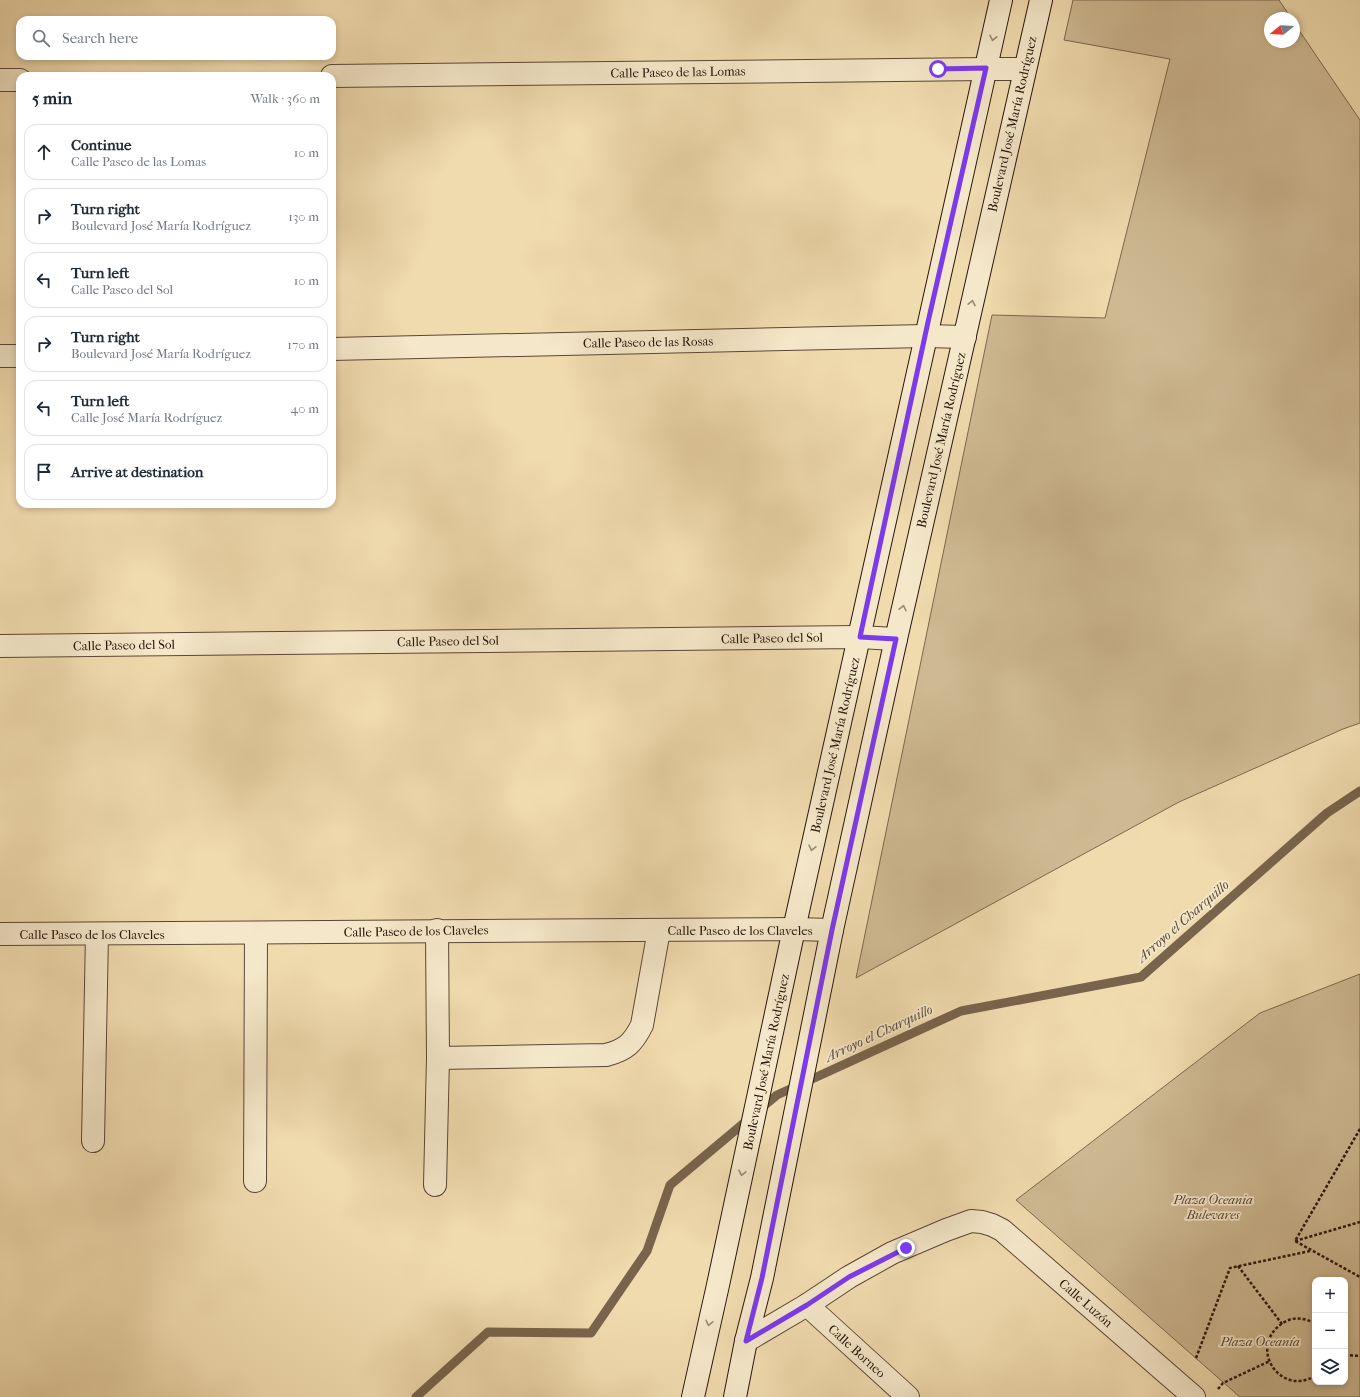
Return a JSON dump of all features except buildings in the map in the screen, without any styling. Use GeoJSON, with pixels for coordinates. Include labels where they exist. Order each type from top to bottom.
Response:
{"type":"FeatureCollection","features":[{"type":"Feature","properties":{"kind":"street","name":"Boulevard José María Rodríguez"},"geometry":{"type":"LineString","coordinates":[[693,1397],[794,929],[1001,0]]}},
{"type":"Feature","properties":{"kind":"street","name":"Boulevard José María Rodríguez"},"geometry":{"type":"LineString","coordinates":[[735,1397],[746,1341],[762,1278],[832,930],[1024,69],[1041,0]]}},
{"type":"Feature","properties":{"kind":"street","name":"Calle Paseo de las Lomas"},"geometry":{"type":"LineString","coordinates":[[336,76],[986,68],[1024,69]]}},
{"type":"Feature","properties":{"kind":"street"},"geometry":{"type":"LineString","coordinates":[[0,80],[16,80]]}},
{"type":"Feature","properties":{"kind":"street","name":"Calle Paseo de las Rosas"},"geometry":{"type":"LineString","coordinates":[[336,349],[925,336],[965,337]]}},
{"type":"Feature","properties":{"kind":"street"},"geometry":{"type":"LineString","coordinates":[[0,356],[16,356]]}},
{"type":"Feature","properties":{"kind":"street","name":"Calle Paseo del Sol"},"geometry":{"type":"LineString","coordinates":[[0,646],[860,637],[896,639]]}},
{"type":"Feature","properties":{"kind":"street"},"geometry":{"type":"LineString","coordinates":[[435,1185],[438,1058],[437,930]]}},
{"type":"Feature","properties":{"kind":"street","name":"Calle Paseo de los Claveles"},"geometry":{"type":"LineString","coordinates":[[0,934],[256,933],[437,930],[832,930]]}},
{"type":"Feature","properties":{"kind":"street"},"geometry":{"type":"LineString","coordinates":[[438,1058],[606,1055],[618,1052],[628,1046],[642,1025],[659,930]]}},
{"type":"Feature","properties":{"kind":"street"},"geometry":{"type":"LineString","coordinates":[[255,1181],[256,933]]}},
{"type":"Feature","properties":{"kind":"street"},"geometry":{"type":"LineString","coordinates":[[92,1141],[98,934]]}},
{"type":"Feature","properties":{"kind":"street","name":"Calle Luzón"},"geometry":{"type":"LineString","coordinates":[[807,1305],[849,1277],[892,1253],[946,1230],[971,1222],[982,1222],[1002,1230],[1194,1397]]}},
{"type":"Feature","properties":{"kind":"street"},"geometry":{"type":"LineString","coordinates":[[746,1341],[807,1305]]}},
{"type":"Feature","properties":{"kind":"street","name":"Calle Borneo"},"geometry":{"type":"LineString","coordinates":[[807,1305],[908,1397]]}},
{"type":"Feature","properties":{"kind":"path"},"geometry":{"type":"LineString","coordinates":[[1294,1241],[1360,1129]]}},
{"type":"Feature","properties":{"kind":"path"},"geometry":{"type":"LineString","coordinates":[[1294,1241],[1360,1222]]}},
{"type":"Feature","properties":{"kind":"path"},"geometry":{"type":"LineString","coordinates":[[1294,1241],[1360,1277]]}},
{"type":"Feature","properties":{"kind":"path"},"geometry":{"type":"LineString","coordinates":[[1196,1358],[1230,1268],[1311,1250]]}},
{"type":"Feature","properties":{"kind":"path"},"geometry":{"type":"LineString","coordinates":[[1238,1266],[1282,1324]]}},
{"type":"Feature","properties":{"kind":"path"},"geometry":{"type":"LineString","coordinates":[[1312,1322],[1298,1318],[1287,1320],[1277,1326],[1270,1335],[1267,1345],[1267,1356],[1277,1373],[1285,1378],[1295,1381],[1305,1381],[1312,1378]]}},
{"type":"Feature","properties":{"kind":"path"},"geometry":{"type":"LineString","coordinates":[[1348,1355],[1360,1356]]}},
{"type":"Feature","properties":{"kind":"path"},"geometry":{"type":"LineString","coordinates":[[1215,1392],[1223,1383],[1270,1361]]}},
{"type":"Feature","properties":{"kind":"green space"},"geometry":{"type":"Polygon","coordinates":[[[1073,0],[1279,0],[1287,12],[1264,12],[1264,48],[1300,48],[1300,32],[1360,120],[1360,723],[1343,729],[1179,802],[856,978],[992,315],[1105,318],[1170,59],[1064,40],[1073,0]]]}},
{"type":"Feature","properties":{"kind":"green space","name":"Plaza Oceania Bulevares"},"geometry":{"type":"Polygon","coordinates":[[[1360,974],[1360,1397],[1240,1397],[1016,1200],[1260,1013],[1360,974]]]}},
{"type":"Feature","properties":{"kind":"waterway","name":"Arroyo el Charquillo"},"geometry":{"type":"LineString","coordinates":[[759,1110],[777,1095],[961,1011],[1141,977],[1327,813],[1360,791]]}},
{"type":"Feature","properties":{"kind":"waterway","name":"Arroyo el Charquillo"},"geometry":{"type":"LineString","coordinates":[[416,1397],[488,1332],[591,1333],[647,1251],[670,1185],[750,1118]]}},
{"type":"Feature","properties":{"kind":"route"},"geometry":{"type":"LineString","coordinates":[[906,1248],[892,1253],[849,1277],[807,1305],[746,1341],[762,1278],[832,930],[896,639],[860,637],[928,322],[986,68],[938,69]]}},
{"type":"Feature","properties":{"kind":"park label","name":"Plaza Oceanía"},"geometry":{"type":"Point","coordinates":[1260,1341]}}]}
